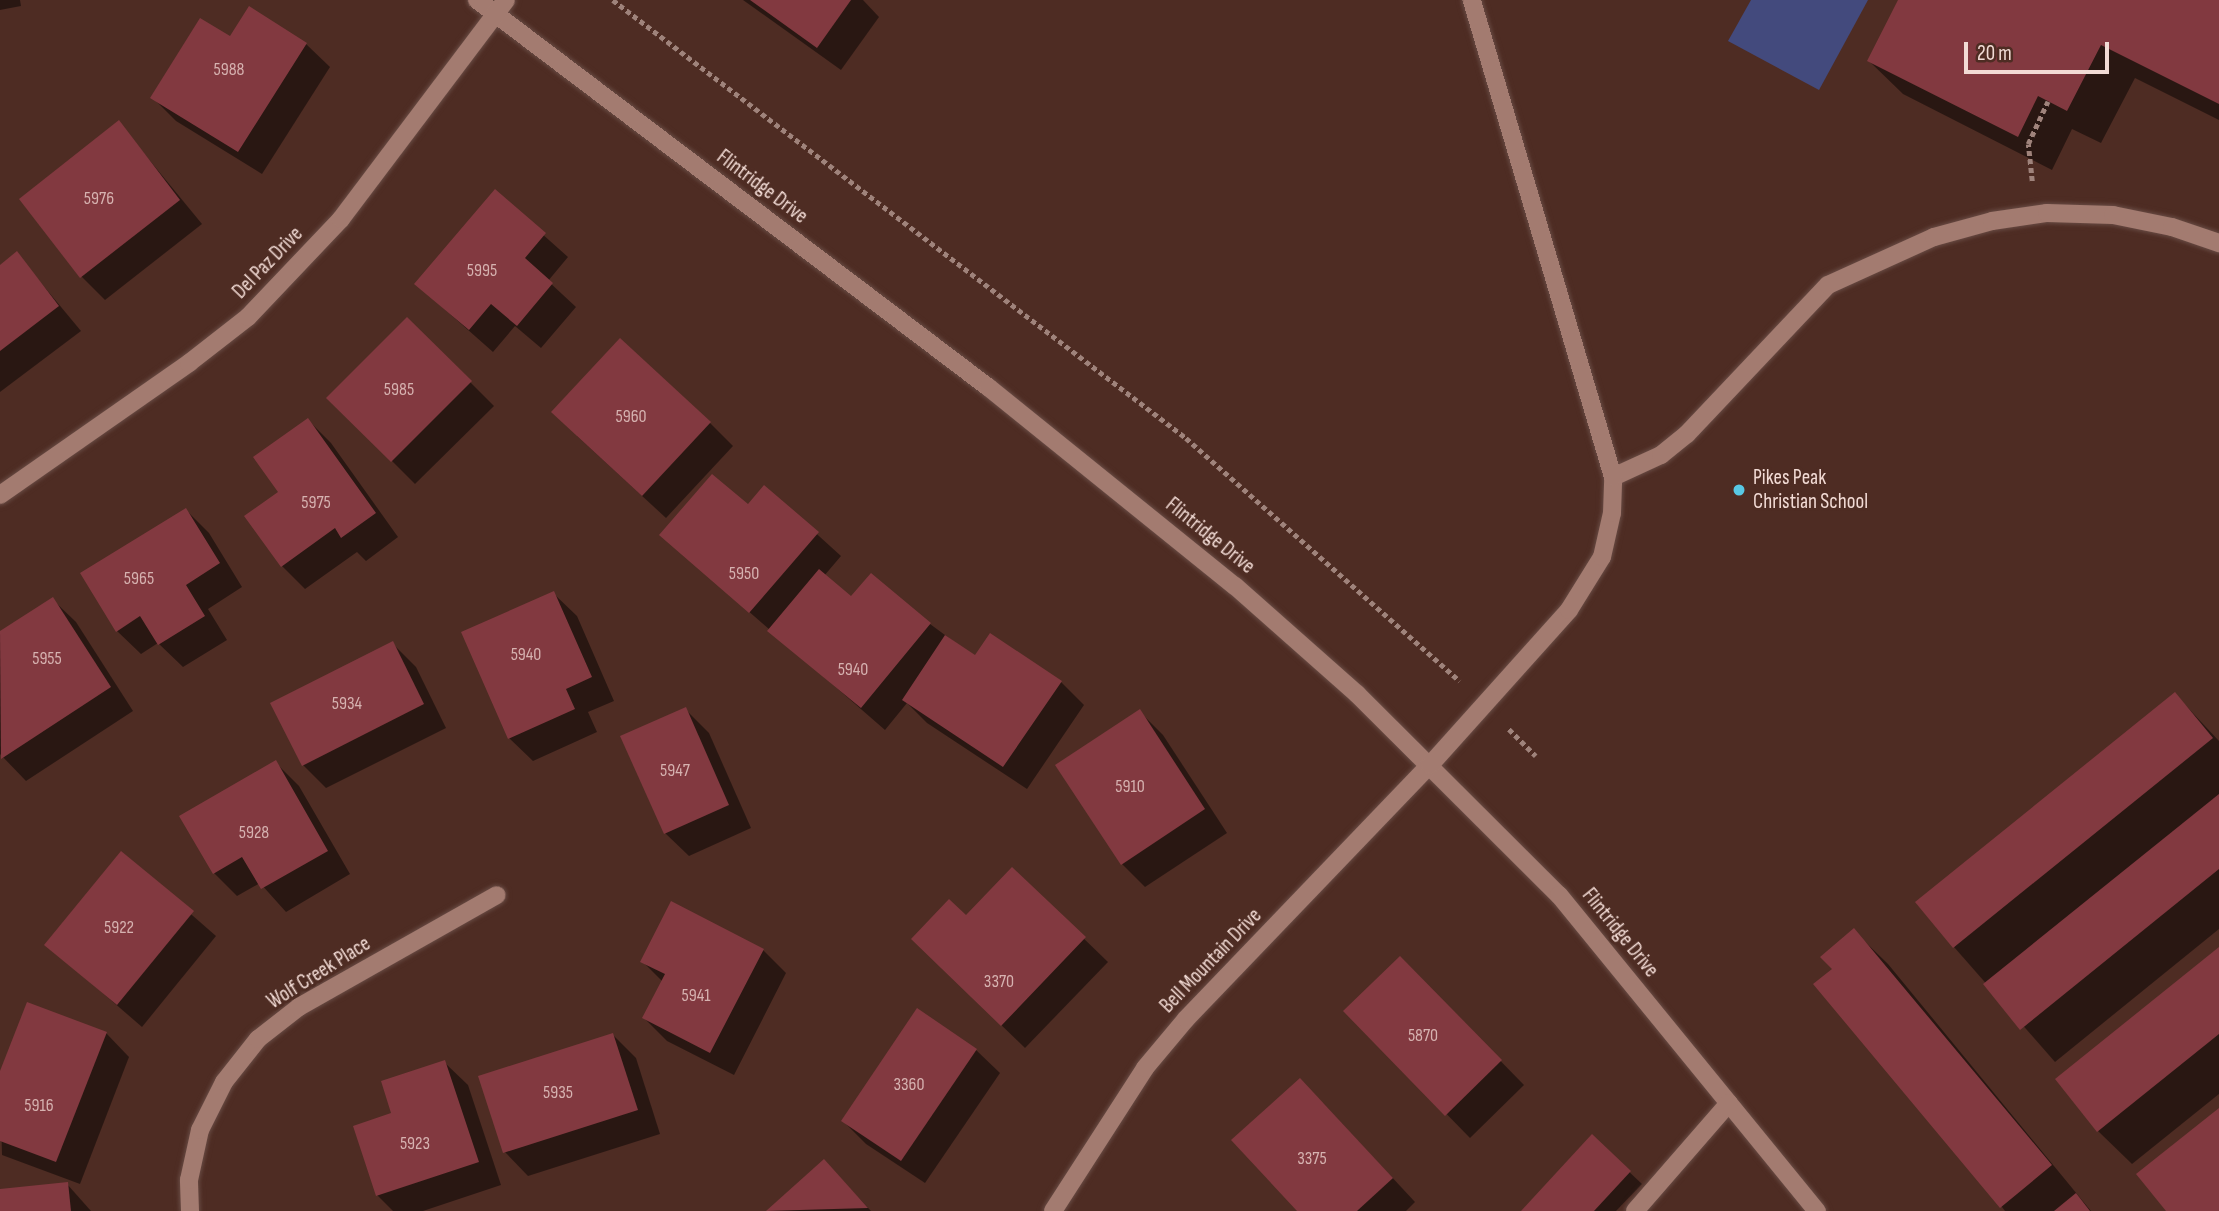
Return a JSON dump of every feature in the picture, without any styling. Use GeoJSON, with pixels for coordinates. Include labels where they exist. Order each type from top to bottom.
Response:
{"type":"FeatureCollection","features":[{"type":"Feature","properties":{"kind":"street","name":"Flintridge Drive"},"geometry":{"type":"LineString","coordinates":[[477,0],[501,7],[999,395],[1235,586],[1430,765],[1559,895],[1817,1211]]}},
{"type":"Feature","properties":{"kind":"street"},"geometry":{"type":"LineString","coordinates":[[1472,0],[1613,477],[1661,454],[1687,434],[1828,285],[1934,237],[1992,221],[2047,213],[2113,215],[2172,227],[2219,243]]}},
{"type":"Feature","properties":{"kind":"street","name":"Del Paz Drive"},"geometry":{"type":"LineString","coordinates":[[0,495],[190,363],[248,317],[341,219],[501,7]]}},
{"type":"Feature","properties":{"kind":"street","name":"Bell Mountain Drive"},"geometry":{"type":"LineString","coordinates":[[1053,1211],[1145,1069],[1186,1018],[1430,765],[1594,576],[1609,533],[1613,477]]}},
{"type":"Feature","properties":{"kind":"street","name":"Wolf Creek Place"},"geometry":{"type":"LineString","coordinates":[[190,1211],[189,1180],[200,1130],[224,1082],[258,1040],[299,1007],[497,895]]}},
{"type":"Feature","properties":{"kind":"street"},"geometry":{"type":"LineString","coordinates":[[1635,1211],[1729,1103]]}},
{"type":"Feature","properties":{"kind":"path"},"geometry":{"type":"LineString","coordinates":[[613,0],[1186,438],[1484,704],[1536,756]]}},
{"type":"Feature","properties":{"kind":"path"},"geometry":{"type":"LineString","coordinates":[[2047,213],[2032,182],[2028,144],[2048,101]]}},
{"type":"Feature","properties":{"kind":"shaded area"},"geometry":{"type":"Polygon","coordinates":[[[1751,0],[1868,0],[1819,90],[1728,41],[1751,0]]]}},
{"type":"Feature","properties":{"kind":"building"},"geometry":{"type":"Polygon","coordinates":[[[750,0],[851,0],[817,48],[750,0]]]}},
{"type":"Feature","properties":{"kind":"building"},"geometry":{"type":"Polygon","coordinates":[[[1898,0],[2219,0],[2219,104],[2101,45],[2067,111],[2038,96],[2018,137],[1867,61],[1898,0]]]}},
{"type":"Feature","properties":{"kind":"building"},"geometry":{"type":"Polygon","coordinates":[[[249,6],[307,43],[238,152],[150,98],[200,18],[230,36],[249,6]]]}},
{"type":"Feature","properties":{"kind":"building"},"geometry":{"type":"Polygon","coordinates":[[[119,120],[180,200],[80,278],[19,199],[119,120]]]}},
{"type":"Feature","properties":{"kind":"building"},"geometry":{"type":"Polygon","coordinates":[[[495,189],[546,233],[525,258],[553,283],[517,326],[491,304],[469,330],[414,284],[495,189]]]}},
{"type":"Feature","properties":{"kind":"building"},"geometry":{"type":"Polygon","coordinates":[[[17,251],[59,306],[0,351],[0,265],[17,251]]]}},
{"type":"Feature","properties":{"kind":"building"},"geometry":{"type":"Polygon","coordinates":[[[407,317],[472,381],[391,462],[326,398],[407,317]]]}},
{"type":"Feature","properties":{"kind":"building"},"geometry":{"type":"Polygon","coordinates":[[[620,338],[711,422],[642,496],[551,412],[620,338]]]}},
{"type":"Feature","properties":{"kind":"building"},"geometry":{"type":"Polygon","coordinates":[[[308,418],[376,513],[341,538],[335,528],[281,567],[244,516],[278,492],[253,457],[308,418]]]}},
{"type":"Feature","properties":{"kind":"building"},"geometry":{"type":"Polygon","coordinates":[[[712,474],[748,504],[764,485],[819,532],[749,613],[659,535],[712,474]]]}},
{"type":"Feature","properties":{"kind":"building"},"geometry":{"type":"Polygon","coordinates":[[[186,508],[220,563],[186,585],[205,616],[158,645],[140,616],[116,632],[80,573],[186,508]]]}},
{"type":"Feature","properties":{"kind":"building"},"geometry":{"type":"Polygon","coordinates":[[[819,569],[851,596],[871,573],[931,623],[861,708],[767,631],[819,569]]]}},
{"type":"Feature","properties":{"kind":"building"},"geometry":{"type":"Polygon","coordinates":[[[554,591],[592,677],[566,689],[575,709],[508,739],[461,632],[554,591]]]}},
{"type":"Feature","properties":{"kind":"building"},"geometry":{"type":"Polygon","coordinates":[[[53,597],[111,687],[1,759],[0,631],[53,597]]]}},
{"type":"Feature","properties":{"kind":"building"},"geometry":{"type":"Polygon","coordinates":[[[990,633],[1062,681],[1003,767],[902,700],[945,635],[975,655],[990,633]]]}},
{"type":"Feature","properties":{"kind":"building"},"geometry":{"type":"Polygon","coordinates":[[[393,641],[424,704],[302,766],[270,703],[393,641]]]}},
{"type":"Feature","properties":{"kind":"building"},"geometry":{"type":"Polygon","coordinates":[[[2175,692],[2213,738],[1953,948],[1915,902],[2175,692]]]}},
{"type":"Feature","properties":{"kind":"building"},"geometry":{"type":"Polygon","coordinates":[[[686,707],[729,805],[664,834],[620,736],[686,707]]]}},
{"type":"Feature","properties":{"kind":"building"},"geometry":{"type":"Polygon","coordinates":[[[1140,709],[1205,809],[1121,865],[1055,765],[1140,709]]]}},
{"type":"Feature","properties":{"kind":"building"},"geometry":{"type":"Polygon","coordinates":[[[276,760],[328,851],[261,889],[242,857],[213,874],[179,816],[276,760]]]}},
{"type":"Feature","properties":{"kind":"building"},"geometry":{"type":"Polygon","coordinates":[[[2219,794],[2219,869],[2020,1030],[1983,984],[2219,794]]]}},
{"type":"Feature","properties":{"kind":"building"},"geometry":{"type":"Polygon","coordinates":[[[121,851],[194,911],[117,1005],[44,945],[121,851]]]}},
{"type":"Feature","properties":{"kind":"building"},"geometry":{"type":"Polygon","coordinates":[[[1012,867],[1086,937],[1001,1026],[911,939],[949,899],[966,915],[1012,867]]]}},
{"type":"Feature","properties":{"kind":"building"},"geometry":{"type":"Polygon","coordinates":[[[671,901],[764,949],[710,1053],[642,1018],[665,974],[640,962],[671,901]]]}},
{"type":"Feature","properties":{"kind":"building"},"geometry":{"type":"Polygon","coordinates":[[[1854,928],[2052,1165],[2000,1208],[1813,984],[1832,969],[1820,957],[1854,928]]]}},
{"type":"Feature","properties":{"kind":"building"},"geometry":{"type":"Polygon","coordinates":[[[2219,947],[2219,1034],[2097,1132],[2055,1079],[2219,947]]]}},
{"type":"Feature","properties":{"kind":"building"},"geometry":{"type":"Polygon","coordinates":[[[1400,956],[1502,1060],[1445,1116],[1343,1011],[1400,956]]]}},
{"type":"Feature","properties":{"kind":"building"},"geometry":{"type":"Polygon","coordinates":[[[27,1002],[107,1032],[56,1162],[0,1141],[0,1071],[27,1002]]]}},
{"type":"Feature","properties":{"kind":"building"},"geometry":{"type":"Polygon","coordinates":[[[917,1008],[977,1049],[901,1161],[841,1121],[917,1008]]]}},
{"type":"Feature","properties":{"kind":"building"},"geometry":{"type":"Polygon","coordinates":[[[613,1033],[638,1110],[503,1153],[478,1076],[613,1033]]]}},
{"type":"Feature","properties":{"kind":"building"},"geometry":{"type":"Polygon","coordinates":[[[445,1060],[479,1162],[376,1196],[353,1126],[391,1113],[381,1081],[445,1060]]]}},
{"type":"Feature","properties":{"kind":"building"},"geometry":{"type":"Polygon","coordinates":[[[1300,1078],[1393,1178],[1357,1211],[1297,1211],[1231,1140],[1300,1078]]]}},
{"type":"Feature","properties":{"kind":"building"},"geometry":{"type":"Polygon","coordinates":[[[2219,1108],[2219,1211],[2166,1211],[2136,1174],[2219,1108]]]}},
{"type":"Feature","properties":{"kind":"building"},"geometry":{"type":"Polygon","coordinates":[[[1592,1134],[1631,1171],[1594,1211],[1521,1211],[1592,1134]]]}},
{"type":"Feature","properties":{"kind":"building"},"geometry":{"type":"Polygon","coordinates":[[[824,1159],[868,1208],[766,1211],[824,1159]]]}},
{"type":"Feature","properties":{"kind":"building"},"geometry":{"type":"Polygon","coordinates":[[[68,1182],[71,1211],[0,1211],[0,1189],[68,1182]]]}},
{"type":"Feature","properties":{"kind":"building"},"geometry":{"type":"Polygon","coordinates":[[[2076,1193],[2090,1211],[2054,1211],[2076,1193]]]}},
{"type":"Feature","properties":{"kind":"place","name":"Pikes Peak Christian School"},"geometry":{"type":"Point","coordinates":[1739,490]}}]}
